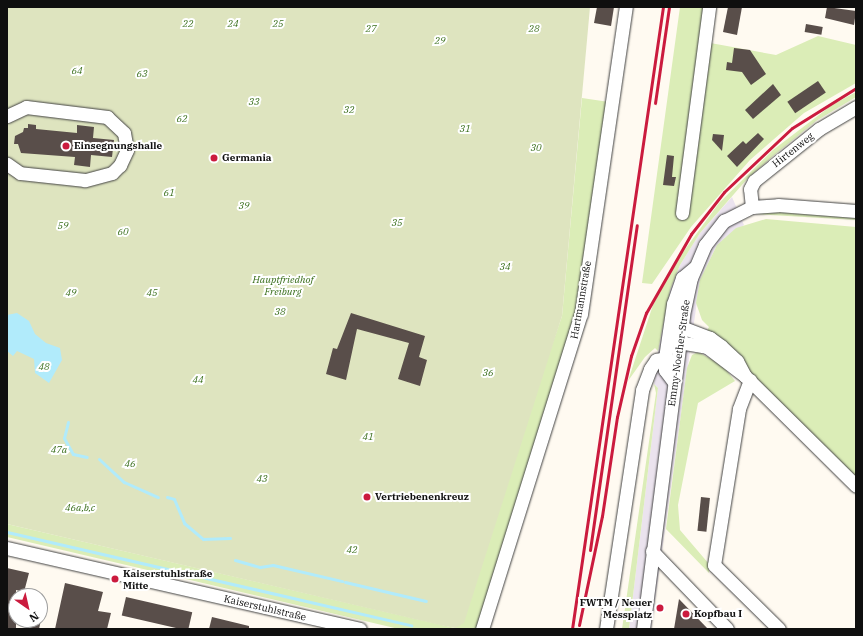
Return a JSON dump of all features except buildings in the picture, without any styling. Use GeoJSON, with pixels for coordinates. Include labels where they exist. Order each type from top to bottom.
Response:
{"type":"FeatureCollection","features":[{"type":"Feature","properties":{"kind":"street","name":"Hartmannstraße"},"geometry":{"type":"LineString","coordinates":[[482,629],[581,314],[626,7]]}},
{"type":"Feature","properties":{"kind":"street"},"geometry":{"type":"LineString","coordinates":[[682,213],[709,7]]}},
{"type":"Feature","properties":{"kind":"street"},"geometry":{"type":"LineString","coordinates":[[7,116],[26,107],[107,117],[124,133],[127,150],[120,165],[112,173],[85,180],[20,173],[7,164]]}},
{"type":"Feature","properties":{"kind":"street","name":"Hirtenweg"},"geometry":{"type":"LineString","coordinates":[[752,206],[750,189],[754,181],[819,129],[856,107]]}},
{"type":"Feature","properties":{"kind":"street","name":"Emmy-Noether-Straße"},"geometry":{"type":"LineString","coordinates":[[643,629],[679,342],[694,268],[705,245],[720,225],[752,206],[778,205],[856,211]]}},
{"type":"Feature","properties":{"kind":"street"},"geometry":{"type":"LineString","coordinates":[[674,382],[665,370],[665,358],[673,304],[682,278],[694,268]]}},
{"type":"Feature","properties":{"kind":"street"},"geometry":{"type":"LineString","coordinates":[[682,327],[710,338],[721,346],[737,361],[747,378],[739,409],[714,565],[778,629]]}},
{"type":"Feature","properties":{"kind":"street"},"geometry":{"type":"LineString","coordinates":[[679,342],[707,347],[747,378],[856,486]]}},
{"type":"Feature","properties":{"kind":"street"},"geometry":{"type":"LineString","coordinates":[[606,629],[642,390],[650,369],[656,360],[665,358]]}},
{"type":"Feature","properties":{"kind":"street","name":"Kaiserstuhlstraße"},"geometry":{"type":"LineString","coordinates":[[7,548],[360,629]]}},
{"type":"Feature","properties":{"kind":"street"},"geometry":{"type":"LineString","coordinates":[[652,551],[727,629]]}},
{"type":"Feature","properties":{"kind":"shaded area"},"geometry":{"type":"Polygon","coordinates":[[[732,197],[744,225],[717,245],[700,280],[651,629],[629,629],[658,388],[654,384],[658,351],[670,290],[680,265],[700,233],[732,197]]]}},
{"type":"Feature","properties":{"kind":"green space","name":"Hauptfriedhof Freiburg"},"geometry":{"type":"Polygon","coordinates":[[[7,7],[590,7],[562,316],[464,623],[455,628],[440,625],[7,524],[7,7]]]}},
{"type":"Feature","properties":{"kind":"green space"},"geometry":{"type":"Polygon","coordinates":[[[680,7],[708,7],[705,42],[776,55],[818,36],[856,45],[856,83],[804,113],[750,160],[691,227],[652,284],[642,283],[680,7]]]}},
{"type":"Feature","properties":{"kind":"green space"},"geometry":{"type":"Polygon","coordinates":[[[856,92],[856,97],[816,121],[748,178],[700,233],[680,265],[670,290],[658,351],[655,348],[645,357],[628,381],[653,305],[678,259],[719,203],[773,150],[832,105],[856,92]]]}},
{"type":"Feature","properties":{"kind":"green space"},"geometry":{"type":"Polygon","coordinates":[[[582,98],[609,102],[577,313],[477,629],[399,629],[7,537],[7,524],[455,628],[562,316],[582,98]]]}},
{"type":"Feature","properties":{"kind":"green space"},"geometry":{"type":"Polygon","coordinates":[[[768,209],[856,216],[856,220],[755,214],[768,209]]]}},
{"type":"Feature","properties":{"kind":"green space"},"geometry":{"type":"Polygon","coordinates":[[[766,219],[856,227],[856,479],[706,332],[709,327],[702,320],[696,303],[700,280],[717,245],[736,228],[766,219]]]}},
{"type":"Feature","properties":{"kind":"green space"},"geometry":{"type":"Polygon","coordinates":[[[698,352],[722,365],[735,381],[698,403],[678,505],[680,530],[709,564],[709,573],[666,529],[687,368],[692,355],[698,352]]]}},
{"type":"Feature","properties":{"kind":"green space"},"geometry":{"type":"Polygon","coordinates":[[[654,384],[658,388],[629,629],[622,629],[656,393],[654,384]]]}},
{"type":"Feature","properties":{"kind":"water"},"geometry":{"type":"Polygon","coordinates":[[[17,313],[29,321],[35,334],[46,343],[60,348],[62,360],[49,383],[35,373],[34,359],[17,351],[13,356],[7,351],[7,315],[17,313]]]}},
{"type":"Feature","properties":{"kind":"waterway"},"geometry":{"type":"LineString","coordinates":[[68,422],[64,438],[73,454],[87,457]]}},
{"type":"Feature","properties":{"kind":"waterway"},"geometry":{"type":"LineString","coordinates":[[99,459],[124,482],[158,497]]}},
{"type":"Feature","properties":{"kind":"waterway"},"geometry":{"type":"LineString","coordinates":[[167,497],[174,499],[184,523],[203,539],[230,538]]}},
{"type":"Feature","properties":{"kind":"waterway"},"geometry":{"type":"LineString","coordinates":[[7,532],[411,625]]}},
{"type":"Feature","properties":{"kind":"waterway"},"geometry":{"type":"LineString","coordinates":[[235,560],[260,567],[273,565],[342,581]]}},
{"type":"Feature","properties":{"kind":"waterway"},"geometry":{"type":"LineString","coordinates":[[345,582],[426,601]]}},
{"type":"Feature","properties":{"kind":"railway"},"geometry":{"type":"LineString","coordinates":[[572,629],[663,7]]}},
{"type":"Feature","properties":{"kind":"railway"},"geometry":{"type":"LineString","coordinates":[[655,103],[669,7]]}},
{"type":"Feature","properties":{"kind":"railway"},"geometry":{"type":"LineString","coordinates":[[579,625],[602,516],[617,417],[631,356],[646,313],[691,234],[724,192],[792,128],[856,88]]}},
{"type":"Feature","properties":{"kind":"railway"},"geometry":{"type":"LineString","coordinates":[[590,550],[637,225]]}},
{"type":"Feature","properties":{"kind":"place","name":"Einsegnungshalle"},"geometry":{"type":"Point","coordinates":[66,146]}},
{"type":"Feature","properties":{"kind":"place","name":"Germania"},"geometry":{"type":"Point","coordinates":[214,158]}},
{"type":"Feature","properties":{"kind":"place","name":"Vertriebenenkreuz"},"geometry":{"type":"Point","coordinates":[367,497]}},
{"type":"Feature","properties":{"kind":"place","name":"Kaiserstuhlstraße Mitte"},"geometry":{"type":"Point","coordinates":[115,579]}},
{"type":"Feature","properties":{"kind":"place","name":"FWTM / Neuer Messplatz"},"geometry":{"type":"Point","coordinates":[660,608]}},
{"type":"Feature","properties":{"kind":"place","name":"Kopfbau I"},"geometry":{"type":"Point","coordinates":[686,614]}},
{"type":"Feature","properties":{"kind":"park label","name":"22"},"geometry":{"type":"Point","coordinates":[188,24]}},
{"type":"Feature","properties":{"kind":"park label","name":"24"},"geometry":{"type":"Point","coordinates":[233,24]}},
{"type":"Feature","properties":{"kind":"park label","name":"25"},"geometry":{"type":"Point","coordinates":[278,24]}},
{"type":"Feature","properties":{"kind":"park label","name":"27"},"geometry":{"type":"Point","coordinates":[371,29]}},
{"type":"Feature","properties":{"kind":"park label","name":"28"},"geometry":{"type":"Point","coordinates":[534,29]}},
{"type":"Feature","properties":{"kind":"park label","name":"29"},"geometry":{"type":"Point","coordinates":[440,41]}},
{"type":"Feature","properties":{"kind":"park label","name":"64"},"geometry":{"type":"Point","coordinates":[77,71]}},
{"type":"Feature","properties":{"kind":"park label","name":"63"},"geometry":{"type":"Point","coordinates":[142,74]}},
{"type":"Feature","properties":{"kind":"park label","name":"33"},"geometry":{"type":"Point","coordinates":[254,102]}},
{"type":"Feature","properties":{"kind":"park label","name":"32"},"geometry":{"type":"Point","coordinates":[349,110]}},
{"type":"Feature","properties":{"kind":"park label","name":"62"},"geometry":{"type":"Point","coordinates":[182,119]}},
{"type":"Feature","properties":{"kind":"park label","name":"31"},"geometry":{"type":"Point","coordinates":[465,129]}},
{"type":"Feature","properties":{"kind":"park label","name":"30"},"geometry":{"type":"Point","coordinates":[536,148]}},
{"type":"Feature","properties":{"kind":"park label","name":"61"},"geometry":{"type":"Point","coordinates":[169,193]}},
{"type":"Feature","properties":{"kind":"park label","name":"39"},"geometry":{"type":"Point","coordinates":[244,206]}},
{"type":"Feature","properties":{"kind":"park label","name":"35"},"geometry":{"type":"Point","coordinates":[397,223]}},
{"type":"Feature","properties":{"kind":"park label","name":"59"},"geometry":{"type":"Point","coordinates":[63,226]}},
{"type":"Feature","properties":{"kind":"park label","name":"60"},"geometry":{"type":"Point","coordinates":[123,232]}},
{"type":"Feature","properties":{"kind":"park label","name":"34"},"geometry":{"type":"Point","coordinates":[505,267]}},
{"type":"Feature","properties":{"kind":"park label","name":"49"},"geometry":{"type":"Point","coordinates":[71,293]}},
{"type":"Feature","properties":{"kind":"park label","name":"45"},"geometry":{"type":"Point","coordinates":[152,293]}},
{"type":"Feature","properties":{"kind":"park label","name":"38"},"geometry":{"type":"Point","coordinates":[280,312]}},
{"type":"Feature","properties":{"kind":"park label","name":"48"},"geometry":{"type":"Point","coordinates":[44,367]}},
{"type":"Feature","properties":{"kind":"park label","name":"36"},"geometry":{"type":"Point","coordinates":[488,373]}},
{"type":"Feature","properties":{"kind":"park label","name":"44"},"geometry":{"type":"Point","coordinates":[198,380]}},
{"type":"Feature","properties":{"kind":"park label","name":"41"},"geometry":{"type":"Point","coordinates":[368,437]}},
{"type":"Feature","properties":{"kind":"park label","name":"47a"},"geometry":{"type":"Point","coordinates":[59,450]}},
{"type":"Feature","properties":{"kind":"park label","name":"46"},"geometry":{"type":"Point","coordinates":[130,464]}},
{"type":"Feature","properties":{"kind":"park label","name":"43"},"geometry":{"type":"Point","coordinates":[262,479]}},
{"type":"Feature","properties":{"kind":"park label","name":"46a,b,c"},"geometry":{"type":"Point","coordinates":[80,508]}},
{"type":"Feature","properties":{"kind":"park label","name":"42"},"geometry":{"type":"Point","coordinates":[352,550]}}]}
